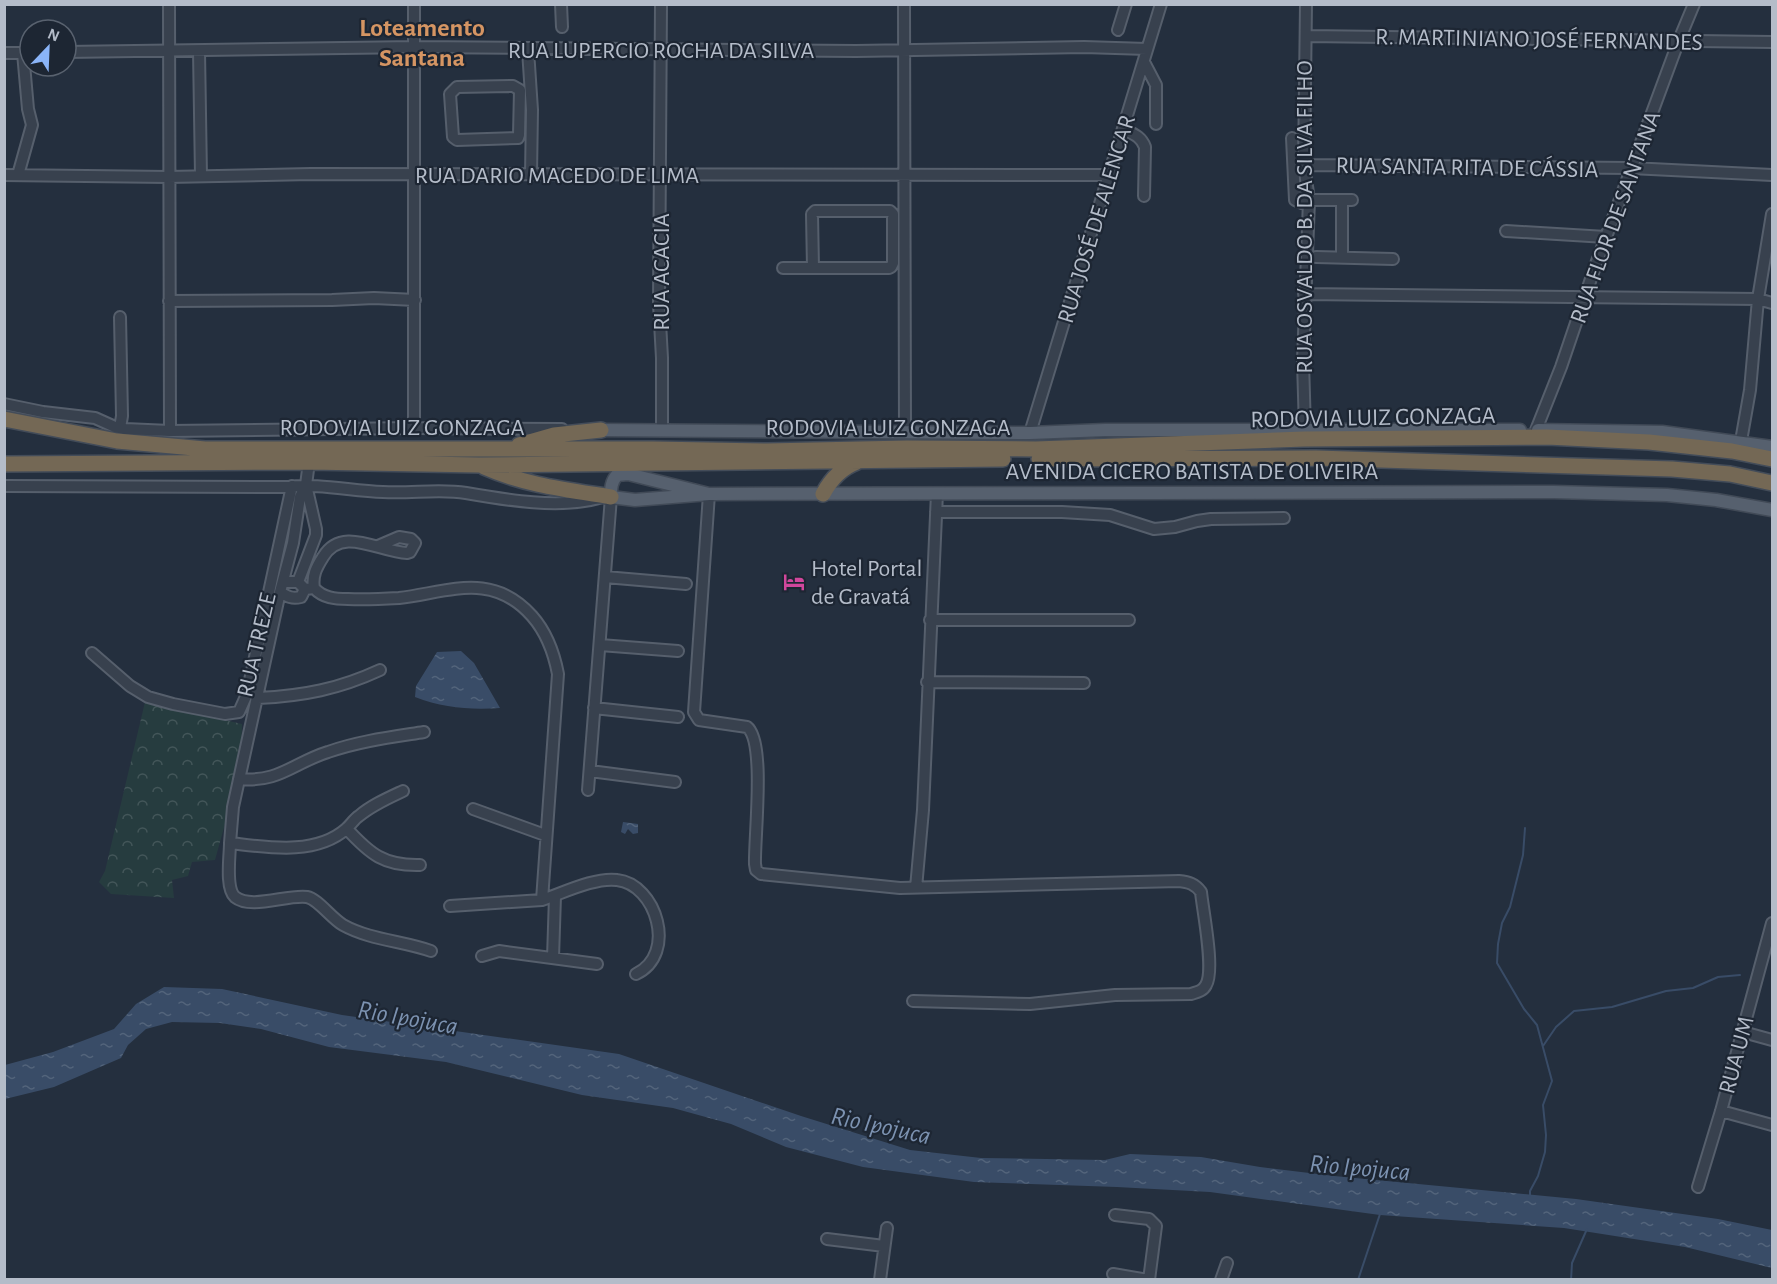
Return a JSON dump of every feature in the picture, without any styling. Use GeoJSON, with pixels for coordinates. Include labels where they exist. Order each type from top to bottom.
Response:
{"type":"FeatureCollection","features":[{"type":"Feature","properties":{"kind":"highway","name":"RODOVIA LUIZ GONZAGA"},"geometry":{"type":"LineString","coordinates":[[4,419],[117,441],[205,449],[767,451],[907,448],[1036,449],[1304,439],[1546,436],[1649,442],[1732,451],[1773,459]]}},
{"type":"Feature","properties":{"kind":"highway"},"geometry":{"type":"LineString","coordinates":[[504,450],[554,435],[601,430]]}},
{"type":"Feature","properties":{"kind":"highway","name":"RODOVIA LUIZ GONZAGA"},"geometry":{"type":"LineString","coordinates":[[4,464],[309,462],[478,465],[1316,458],[1672,469],[1730,474],[1773,483]]}},
{"type":"Feature","properties":{"kind":"highway"},"geometry":{"type":"LineString","coordinates":[[823,494],[837,474],[849,465],[863,460]]}},
{"type":"Feature","properties":{"kind":"highway"},"geometry":{"type":"LineString","coordinates":[[478,465],[502,475],[549,487],[608,496]]}},
{"type":"Feature","properties":{"kind":"main road","name":"AVENIDA CICERO BATISTA DE OLIVEIRA"},"geometry":{"type":"LineString","coordinates":[[601,430],[1030,433],[1105,430],[1536,430],[1662,432],[1773,447]]}},
{"type":"Feature","properties":{"kind":"main road"},"geometry":{"type":"LineString","coordinates":[[608,496],[612,481],[617,475],[628,474],[709,494]]}},
{"type":"Feature","properties":{"kind":"main road","name":"AVENIDA CICERO BATISTA DE OLIVEIRA"},"geometry":{"type":"LineString","coordinates":[[608,496],[635,500],[709,494],[1399,491],[1613,493],[1687,497],[1773,510]]}},
{"type":"Feature","properties":{"kind":"street"},"geometry":{"type":"LineString","coordinates":[[169,4],[170,431]]}},
{"type":"Feature","properties":{"kind":"street"},"geometry":{"type":"LineString","coordinates":[[414,4],[414,428]]}},
{"type":"Feature","properties":{"kind":"street"},"geometry":{"type":"LineString","coordinates":[[561,4],[562,27]]}},
{"type":"Feature","properties":{"kind":"street","name":"RUA ACACIA"},"geometry":{"type":"LineString","coordinates":[[661,4],[659,304],[663,358],[662,431]]}},
{"type":"Feature","properties":{"kind":"street"},"geometry":{"type":"LineString","coordinates":[[904,4],[905,432]]}},
{"type":"Feature","properties":{"kind":"street"},"geometry":{"type":"LineString","coordinates":[[1118,30],[1126,4]]}},
{"type":"Feature","properties":{"kind":"street","name":"RUA JOSÉ DE ALENCAR"},"geometry":{"type":"LineString","coordinates":[[1030,433],[1161,4]]}},
{"type":"Feature","properties":{"kind":"street","name":"RUA OSVALDO B. DA SILVA FILHO"},"geometry":{"type":"LineString","coordinates":[[1305,430],[1304,294],[1309,200],[1304,165],[1306,4]]}},
{"type":"Feature","properties":{"kind":"street","name":"RUA FLOR DE SANTANA"},"geometry":{"type":"LineString","coordinates":[[1536,430],[1565,357],[1584,298],[1678,40],[1694,4]]}},
{"type":"Feature","properties":{"kind":"street","name":"R. MARTINIANO JOSÉ FERNANDES"},"geometry":{"type":"LineString","coordinates":[[1306,36],[1773,42]]}},
{"type":"Feature","properties":{"kind":"street","name":"RUA LUPERCIO ROCHA DA SILVA"},"geometry":{"type":"LineString","coordinates":[[78,52],[415,47],[528,50],[903,50],[1084,47],[1147,49]]}},
{"type":"Feature","properties":{"kind":"street"},"geometry":{"type":"LineString","coordinates":[[528,50],[532,110],[531,175]]}},
{"type":"Feature","properties":{"kind":"street"},"geometry":{"type":"LineString","coordinates":[[199,51],[201,176]]}},
{"type":"Feature","properties":{"kind":"street"},"geometry":{"type":"LineString","coordinates":[[1144,62],[1156,85],[1156,124]]}},
{"type":"Feature","properties":{"kind":"street"},"geometry":{"type":"LineString","coordinates":[[18,175],[32,130],[28,109],[27,78]]}},
{"type":"Feature","properties":{"kind":"street"},"geometry":{"type":"LineString","coordinates":[[457,87],[516,87],[520,90],[520,111],[519,135],[514,139],[457,140],[453,137],[450,94],[457,87]]}},
{"type":"Feature","properties":{"kind":"street"},"geometry":{"type":"LineString","coordinates":[[520,111],[532,110]]}},
{"type":"Feature","properties":{"kind":"street"},"geometry":{"type":"LineString","coordinates":[[1123,129],[1143,140],[1145,147],[1144,196]]}},
{"type":"Feature","properties":{"kind":"street"},"geometry":{"type":"LineString","coordinates":[[1292,138],[1293,197],[1295,200],[1302,203],[1309,200],[1347,200],[1342,257]]}},
{"type":"Feature","properties":{"kind":"street","name":"RUA SANTA RITA DE CÁSSIA"},"geometry":{"type":"LineString","coordinates":[[1304,165],[1631,168],[1773,175]]}},
{"type":"Feature","properties":{"kind":"street","name":"RUA DARIO MACEDO DE LIMA"},"geometry":{"type":"LineString","coordinates":[[4,175],[168,177],[1109,176]]}},
{"type":"Feature","properties":{"kind":"street"},"geometry":{"type":"LineString","coordinates":[[783,268],[813,268],[891,267],[894,216],[890,211],[814,211],[812,214],[813,268]]}},
{"type":"Feature","properties":{"kind":"street"},"geometry":{"type":"LineString","coordinates":[[1741,441],[1750,390],[1758,299],[1773,214]]}},
{"type":"Feature","properties":{"kind":"street"},"geometry":{"type":"LineString","coordinates":[[1506,231],[1606,237]]}},
{"type":"Feature","properties":{"kind":"street"},"geometry":{"type":"LineString","coordinates":[[893,241],[905,240]]}},
{"type":"Feature","properties":{"kind":"street"},"geometry":{"type":"LineString","coordinates":[[1316,257],[1393,259]]}},
{"type":"Feature","properties":{"kind":"street"},"geometry":{"type":"LineString","coordinates":[[1304,294],[1758,299],[1773,303]]}},
{"type":"Feature","properties":{"kind":"street"},"geometry":{"type":"LineString","coordinates":[[169,301],[242,302],[374,298],[415,300]]}},
{"type":"Feature","properties":{"kind":"street"},"geometry":{"type":"LineString","coordinates":[[120,317],[122,416],[120,429]]}},
{"type":"Feature","properties":{"kind":"street","name":"AVENIDA CICERO BATISTA DE OLIVEIRA"},"geometry":{"type":"LineString","coordinates":[[4,404],[43,412],[95,418],[120,429],[170,431],[414,428],[601,430]]}},
{"type":"Feature","properties":{"kind":"street"},"geometry":{"type":"LineString","coordinates":[[437,428],[437,450]]}},
{"type":"Feature","properties":{"kind":"street"},"geometry":{"type":"LineString","coordinates":[[320,450],[321,430]]}},
{"type":"Feature","properties":{"kind":"street"},"geometry":{"type":"LineString","coordinates":[[309,462],[306,484],[300,497],[293,543],[281,587],[233,807],[229,882],[231,891],[236,898],[246,902],[306,897],[317,902],[330,916],[357,932],[431,951]]}},
{"type":"Feature","properties":{"kind":"street"},"geometry":{"type":"LineString","coordinates":[[306,484],[316,535],[312,546],[306,586]]}},
{"type":"Feature","properties":{"kind":"street"},"geometry":{"type":"LineString","coordinates":[[4,486],[292,486],[306,484],[382,492],[465,493],[516,501],[574,502],[608,496],[605,577],[588,790]]}},
{"type":"Feature","properties":{"kind":"street","name":"RUA TREZE"},"geometry":{"type":"LineString","coordinates":[[92,653],[130,686],[148,697],[225,714],[239,712],[247,694],[292,486]]}},
{"type":"Feature","properties":{"kind":"street"},"geometry":{"type":"LineString","coordinates":[[916,888],[923,810],[937,493]]}},
{"type":"Feature","properties":{"kind":"street"},"geometry":{"type":"LineString","coordinates":[[709,494],[694,712],[699,720],[751,729],[758,772],[754,857],[756,870],[761,874],[771,876],[916,888],[1189,882],[1201,892],[1211,967],[1206,985],[1200,992],[1115,995],[1029,1004],[913,1001]]}},
{"type":"Feature","properties":{"kind":"street"},"geometry":{"type":"LineString","coordinates":[[936,512],[1062,512],[1110,515],[1154,529],[1211,519],[1284,518]]}},
{"type":"Feature","properties":{"kind":"street"},"geometry":{"type":"LineString","coordinates":[[297,520],[306,518],[314,521]]}},
{"type":"Feature","properties":{"kind":"street"},"geometry":{"type":"LineString","coordinates":[[281,587],[289,597],[300,597],[313,579],[325,554],[333,545],[342,541],[378,546]]}},
{"type":"Feature","properties":{"kind":"street"},"geometry":{"type":"LineString","coordinates":[[293,543],[303,548],[312,546]]}},
{"type":"Feature","properties":{"kind":"street"},"geometry":{"type":"LineString","coordinates":[[605,577],[686,584]]}},
{"type":"Feature","properties":{"kind":"street"},"geometry":{"type":"LineString","coordinates":[[281,587],[306,586],[334,599],[360,600],[400,598],[448,588],[481,587],[504,593],[522,605],[538,623],[547,637],[558,674],[542,900]]}},
{"type":"Feature","properties":{"kind":"street"},"geometry":{"type":"LineString","coordinates":[[930,620],[1129,620]]}},
{"type":"Feature","properties":{"kind":"street"},"geometry":{"type":"LineString","coordinates":[[600,645],[678,651]]}},
{"type":"Feature","properties":{"kind":"street"},"geometry":{"type":"LineString","coordinates":[[258,698],[310,694],[339,687],[380,670]]}},
{"type":"Feature","properties":{"kind":"street"},"geometry":{"type":"LineString","coordinates":[[927,682],[1084,683]]}},
{"type":"Feature","properties":{"kind":"street"},"geometry":{"type":"LineString","coordinates":[[594,708],[678,717]]}},
{"type":"Feature","properties":{"kind":"street"},"geometry":{"type":"LineString","coordinates":[[239,779],[263,780],[327,752],[424,732]]}},
{"type":"Feature","properties":{"kind":"street"},"geometry":{"type":"LineString","coordinates":[[590,771],[675,782]]}},
{"type":"Feature","properties":{"kind":"street"},"geometry":{"type":"LineString","coordinates":[[230,843],[267,848],[291,848],[324,841],[346,829],[369,808],[403,791]]}},
{"type":"Feature","properties":{"kind":"street"},"geometry":{"type":"LineString","coordinates":[[473,809],[545,835]]}},
{"type":"Feature","properties":{"kind":"street"},"geometry":{"type":"LineString","coordinates":[[346,829],[365,849],[379,858],[398,864],[420,865]]}},
{"type":"Feature","properties":{"kind":"street"},"geometry":{"type":"LineString","coordinates":[[450,906],[542,900],[599,881],[617,880],[630,884],[650,903],[660,938],[656,956],[650,965],[636,974]]}},
{"type":"Feature","properties":{"kind":"street"},"geometry":{"type":"LineString","coordinates":[[553,958],[555,896]]}},
{"type":"Feature","properties":{"kind":"street","name":"RUA UM"},"geometry":{"type":"LineString","coordinates":[[1698,1187],[1743,1032],[1769,953],[1773,923]]}},
{"type":"Feature","properties":{"kind":"street"},"geometry":{"type":"LineString","coordinates":[[482,956],[499,951],[597,964]]}},
{"type":"Feature","properties":{"kind":"street"},"geometry":{"type":"LineString","coordinates":[[1743,1032],[1773,1040]]}},
{"type":"Feature","properties":{"kind":"street"},"geometry":{"type":"LineString","coordinates":[[1721,1111],[1773,1125]]}},
{"type":"Feature","properties":{"kind":"street"},"geometry":{"type":"LineString","coordinates":[[1113,1274],[1148,1280],[1156,1226],[1149,1219],[1115,1215]]}},
{"type":"Feature","properties":{"kind":"street"},"geometry":{"type":"LineString","coordinates":[[880,1280],[887,1228]]}},
{"type":"Feature","properties":{"kind":"street"},"geometry":{"type":"LineString","coordinates":[[827,1239],[884,1246]]}},
{"type":"Feature","properties":{"kind":"street"},"geometry":{"type":"LineString","coordinates":[[1221,1280],[1227,1263]]}},
{"type":"Feature","properties":{"kind":"green space"},"geometry":{"type":"Polygon","coordinates":[[[145,702],[242,724],[237,775],[215,860],[192,862],[188,876],[172,880],[174,898],[111,894],[99,882],[105,871],[145,702]]]}},
{"type":"Feature","properties":{"kind":"water"},"geometry":{"type":"Polygon","coordinates":[[[461,651],[474,663],[500,708],[457,707],[436,704],[415,697],[416,686],[437,652],[461,651]]]}},
{"type":"Feature","properties":{"kind":"water"},"geometry":{"type":"Polygon","coordinates":[[[623,822],[638,824],[638,833],[633,834],[628,829],[625,834],[621,832],[623,822]]]}},
{"type":"Feature","properties":{"kind":"water","name":"Rio Ipojuca"},"geometry":{"type":"Polygon","coordinates":[[[164,987],[222,989],[342,1015],[619,1054],[801,1116],[910,1150],[981,1158],[1105,1160],[1130,1154],[1201,1157],[1334,1176],[1576,1199],[1718,1219],[1772,1230],[1772,1268],[1685,1247],[1564,1228],[1380,1215],[1210,1192],[974,1182],[863,1167],[786,1147],[731,1124],[673,1108],[582,1095],[446,1062],[329,1047],[261,1029],[220,1023],[172,1022],[146,1029],[128,1045],[121,1058],[54,1087],[5,1099],[5,1065],[53,1052],[114,1029],[136,1004],[164,987]]]}},
{"type":"Feature","properties":{"kind":"waterway"},"geometry":{"type":"LineString","coordinates":[[1525,828],[1523,855],[1510,907],[1502,923],[1497,963],[1524,1009],[1537,1025],[1552,1081],[1543,1105],[1545,1152],[1530,1196]]}},
{"type":"Feature","properties":{"kind":"waterway"},"geometry":{"type":"LineString","coordinates":[[1543,1046],[1556,1027],[1574,1011],[1612,1007],[1666,991],[1693,988],[1718,977],[1740,975]]}},
{"type":"Feature","properties":{"kind":"waterway"},"geometry":{"type":"LineString","coordinates":[[1358,1280],[1380,1214]]}},
{"type":"Feature","properties":{"kind":"waterway"},"geometry":{"type":"LineString","coordinates":[[1571,1280],[1572,1263],[1587,1229]]}},
{"type":"Feature","properties":{"kind":"place","name":"Hotel Portal de Gravatá"},"geometry":{"type":"Point","coordinates":[794,582]}},
{"type":"Feature","properties":{"kind":"district","name":"Loteamento Santana"},"geometry":{"type":"Point","coordinates":[422,42]}}]}
